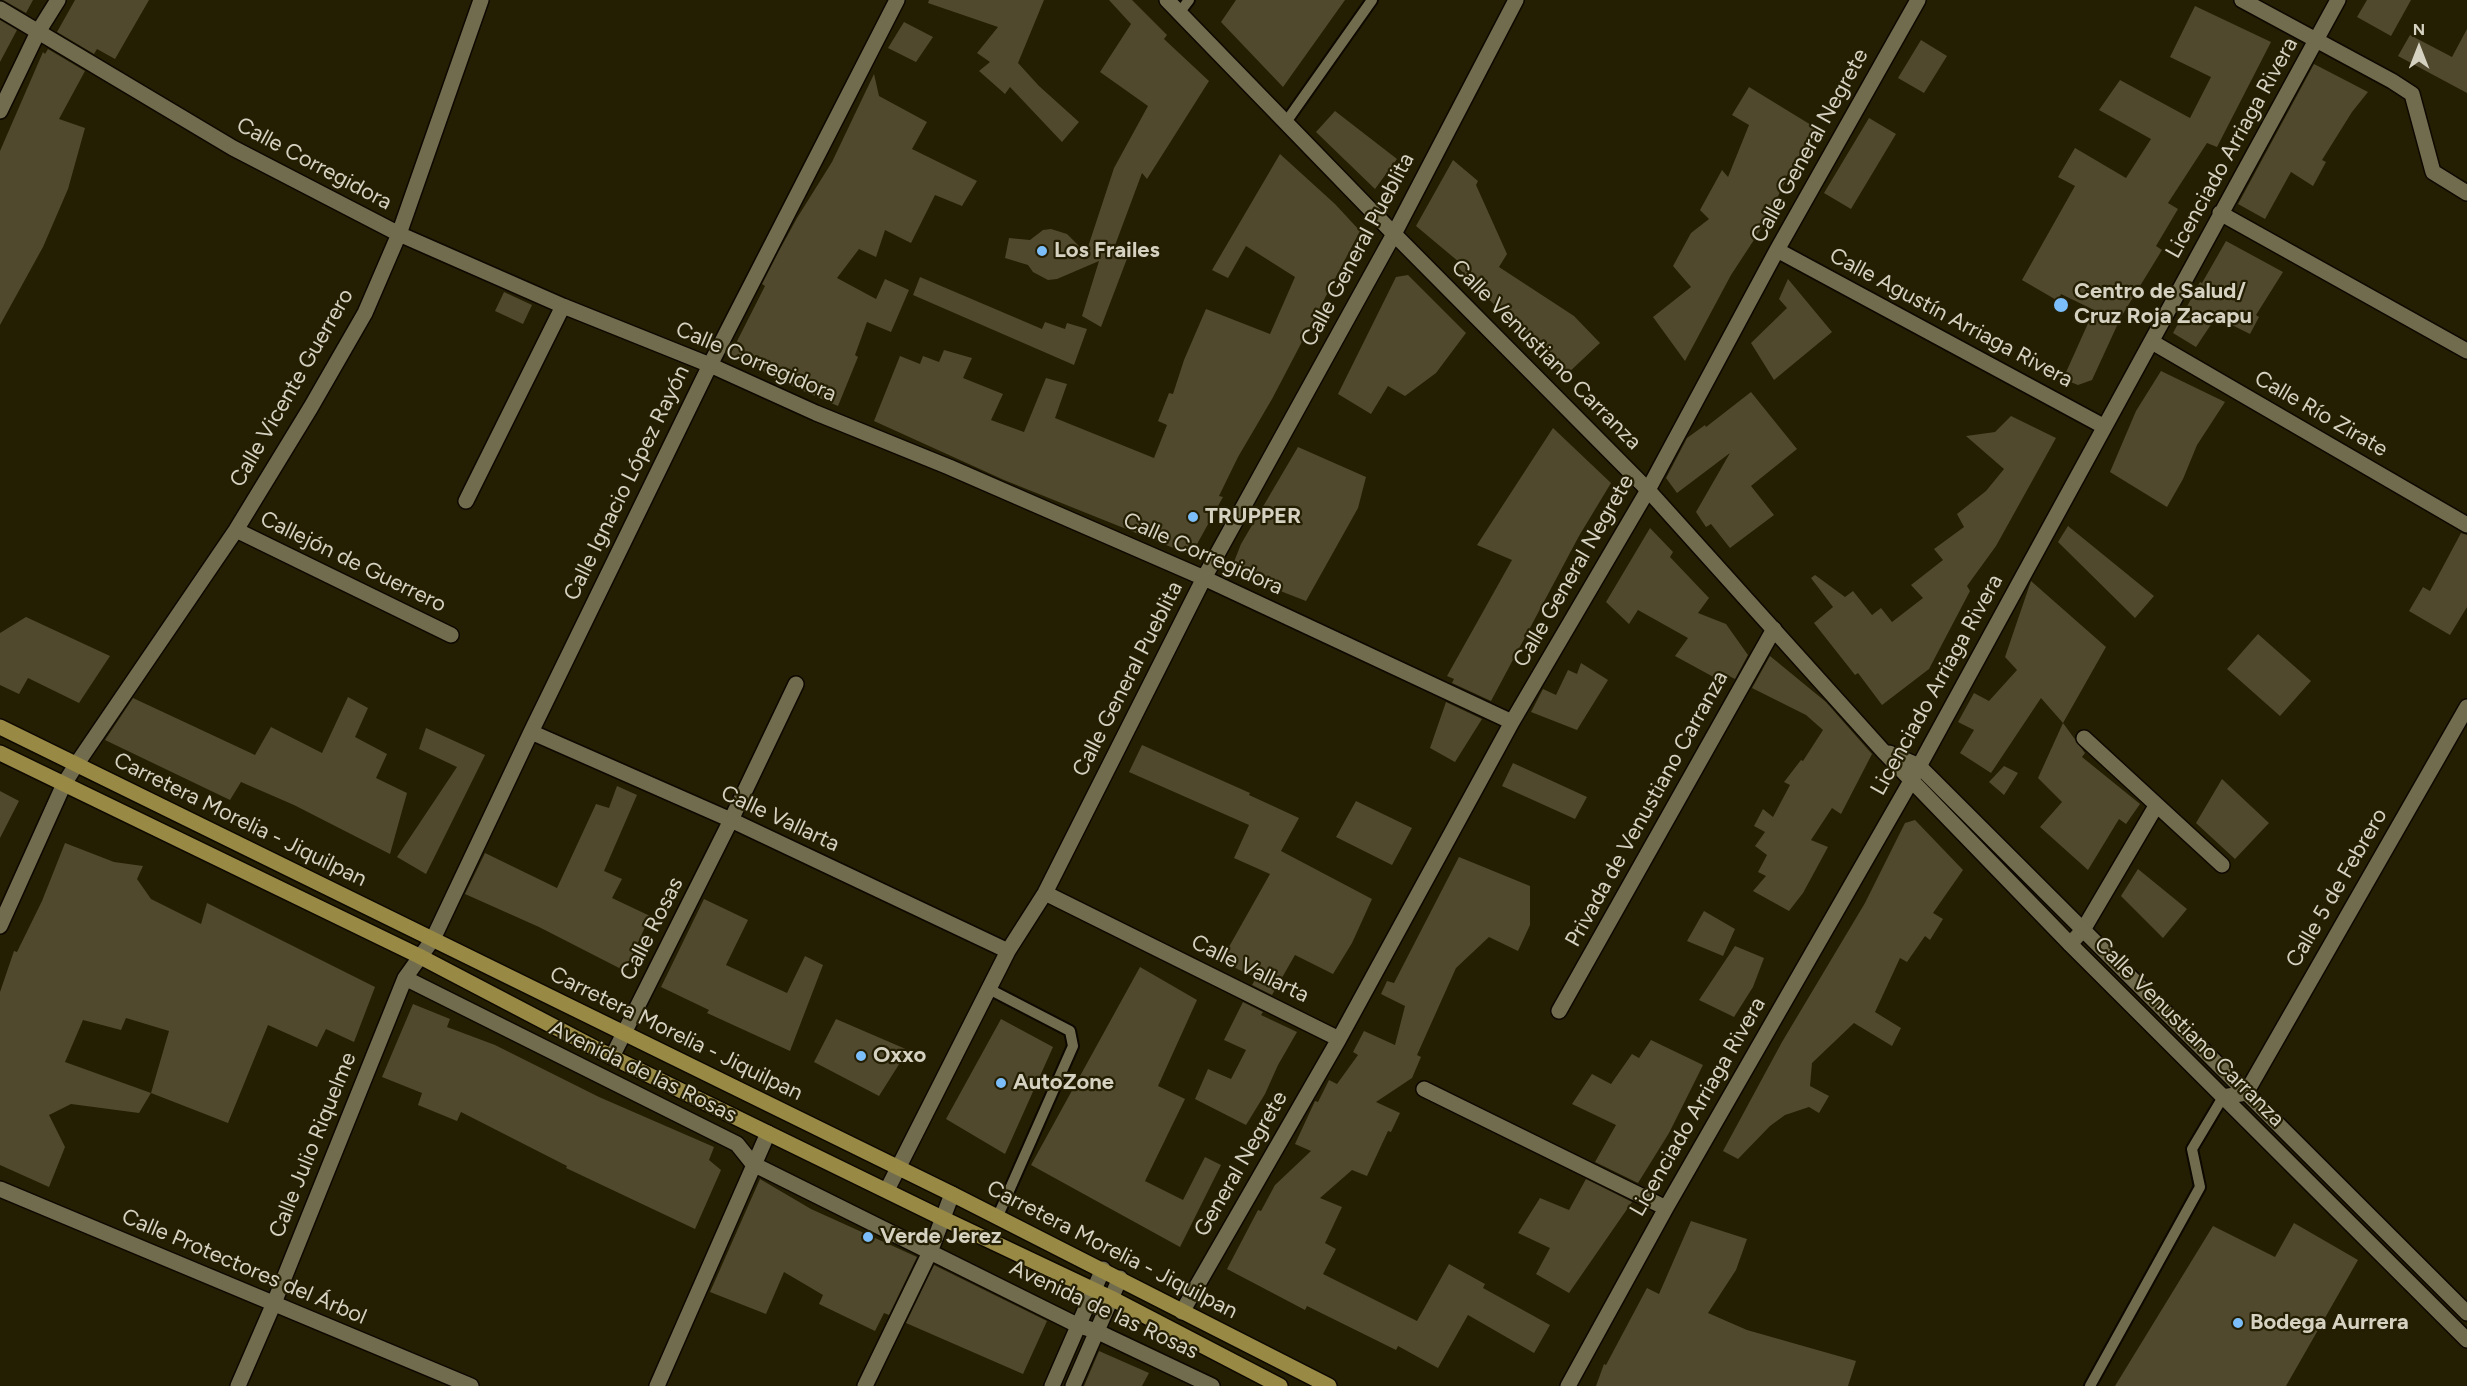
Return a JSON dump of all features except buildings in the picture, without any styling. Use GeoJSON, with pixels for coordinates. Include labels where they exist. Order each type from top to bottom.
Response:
{"type":"FeatureCollection","features":[{"type":"Feature","properties":{"kind":"main road","name":"Carretera Morelia - Jiquilpan"},"geometry":{"type":"LineString","coordinates":[[0,727],[898,1167],[1329,1386]]}},
{"type":"Feature","properties":{"kind":"main road","name":"Carretera Morelia - Jiquilpan"},"geometry":{"type":"LineString","coordinates":[[0,753],[419,956],[612,1057],[1111,1298],[1262,1382],[1281,1386]]}},
{"type":"Feature","properties":{"kind":"street"},"geometry":{"type":"LineString","coordinates":[[0,111],[38,32],[58,0]]}},
{"type":"Feature","properties":{"kind":"street","name":"Calle Vicente Guerrero"},"geometry":{"type":"LineString","coordinates":[[0,926],[64,784],[236,530],[365,313],[399,234],[481,0]]}},
{"type":"Feature","properties":{"kind":"street","name":"Calle Ignacio López Rayón"},"geometry":{"type":"LineString","coordinates":[[419,956],[434,939],[531,732],[710,365],[897,0]]}},
{"type":"Feature","properties":{"kind":"street","name":"Calle Venustiano Carranza"},"geometry":{"type":"LineString","coordinates":[[1167,0],[1394,234],[1648,490],[1911,781],[2070,944],[2467,1340]]}},
{"type":"Feature","properties":{"kind":"street","name":"Calle General Pueblita"},"geometry":{"type":"LineString","coordinates":[[887,1190],[1008,951],[1045,893],[1204,578],[1394,234],[1516,0]]}},
{"type":"Feature","properties":{"kind":"street","name":"Calle General Negrete"},"geometry":{"type":"LineString","coordinates":[[1339,1039],[1512,722],[1648,490],[1777,250],[1918,0]]}},
{"type":"Feature","properties":{"kind":"street"},"geometry":{"type":"LineString","coordinates":[[2242,0],[2412,94],[2433,172],[2467,193]]}},
{"type":"Feature","properties":{"kind":"street","name":"Licenciado Arriaga Rivera"},"geometry":{"type":"LineString","coordinates":[[1568,1386],[1666,1208],[1911,781],[2103,426],[2152,342],[2220,213],[2338,0]]}},
{"type":"Feature","properties":{"kind":"street","name":"Calle Corregidora"},"geometry":{"type":"LineString","coordinates":[[0,9],[233,148],[399,234],[1204,578],[1512,722]]}},
{"type":"Feature","properties":{"kind":"street"},"geometry":{"type":"LineString","coordinates":[[2220,213],[2467,351]]}},
{"type":"Feature","properties":{"kind":"street","name":"Calle Agustín Arriaga Rivera"},"geometry":{"type":"LineString","coordinates":[[1777,250],[2103,426]]}},
{"type":"Feature","properties":{"kind":"street"},"geometry":{"type":"LineString","coordinates":[[466,501],[563,306]]}},
{"type":"Feature","properties":{"kind":"street","name":"Calle Río Zirate"},"geometry":{"type":"LineString","coordinates":[[2152,342],[2467,525]]}},
{"type":"Feature","properties":{"kind":"street","name":"Callejón de Guerrero"},"geometry":{"type":"LineString","coordinates":[[236,530],[451,635]]}},
{"type":"Feature","properties":{"kind":"street","name":"Privada de Venustiano Carranza"},"geometry":{"type":"LineString","coordinates":[[1559,1011],[1774,629]]}},
{"type":"Feature","properties":{"kind":"street","name":"Calle Rosas"},"geometry":{"type":"LineString","coordinates":[[612,1057],[731,820],[796,684]]}},
{"type":"Feature","properties":{"kind":"street","name":"Calle 5 de Febrero"},"geometry":{"type":"LineString","coordinates":[[2246,1092],[2467,707]]}},
{"type":"Feature","properties":{"kind":"street","name":"Calle Vallarta"},"geometry":{"type":"LineString","coordinates":[[531,732],[731,820],[1008,951]]}},
{"type":"Feature","properties":{"kind":"street"},"geometry":{"type":"LineString","coordinates":[[2084,738],[2222,865]]}},
{"type":"Feature","properties":{"kind":"street","name":"Calle Venustiano Carranza"},"geometry":{"type":"LineString","coordinates":[[1883,751],[1919,766],[2467,1313]]}},
{"type":"Feature","properties":{"kind":"street"},"geometry":{"type":"LineString","coordinates":[[2070,944],[2083,930],[2156,806]]}},
{"type":"Feature","properties":{"kind":"street","name":"Calle Vallarta"},"geometry":{"type":"LineString","coordinates":[[1045,893],[1339,1039]]}},
{"type":"Feature","properties":{"kind":"street","name":"Calle Julio Riquelme"},"geometry":{"type":"LineString","coordinates":[[238,1386],[274,1303],[405,978],[419,956]]}},
{"type":"Feature","properties":{"kind":"street","name":"Avenida de las Rosas"},"geometry":{"type":"LineString","coordinates":[[405,978],[737,1144],[753,1164],[1077,1325],[1096,1331],[1212,1386]]}},
{"type":"Feature","properties":{"kind":"street","name":"General Negrete"},"geometry":{"type":"LineString","coordinates":[[1182,1312],[1339,1039]]}},
{"type":"Feature","properties":{"kind":"street"},"geometry":{"type":"LineString","coordinates":[[1424,1089],[1666,1208]]}},
{"type":"Feature","properties":{"kind":"street"},"geometry":{"type":"LineString","coordinates":[[2223,1097],[2246,1092]]}},
{"type":"Feature","properties":{"kind":"street"},"geometry":{"type":"LineString","coordinates":[[657,1386],[768,1133]]}},
{"type":"Feature","properties":{"kind":"street","name":"Calle Protectores del Árbol"},"geometry":{"type":"LineString","coordinates":[[0,1189],[471,1386]]}},
{"type":"Feature","properties":{"kind":"street"},"geometry":{"type":"LineString","coordinates":[[865,1386],[930,1252],[952,1194]]}},
{"type":"Feature","properties":{"kind":"street"},"geometry":{"type":"LineString","coordinates":[[1052,1386],[1102,1269]]}},
{"type":"Feature","properties":{"kind":"street"},"geometry":{"type":"LineString","coordinates":[[1073,1386],[1120,1278]]}},
{"type":"Feature","properties":{"kind":"lane"},"geometry":{"type":"LineString","coordinates":[[1179,13],[1189,0]]}},
{"type":"Feature","properties":{"kind":"lane"},"geometry":{"type":"LineString","coordinates":[[1286,122],[1372,0]]}},
{"type":"Feature","properties":{"kind":"lane"},"geometry":{"type":"LineString","coordinates":[[989,988],[1070,1031],[1073,1046],[997,1218]]}},
{"type":"Feature","properties":{"kind":"lane"},"geometry":{"type":"LineString","coordinates":[[2090,1386],[2200,1186],[2192,1149],[2223,1097]]}},
{"type":"Feature","properties":{"kind":"place","name":"Los Frailes"},"geometry":{"type":"Point","coordinates":[1042,251]}},
{"type":"Feature","properties":{"kind":"place","name":"Centro de Salud/ Cruz Roja Zacapu"},"geometry":{"type":"Point","coordinates":[2061,305]}},
{"type":"Feature","properties":{"kind":"place","name":"TRUPPER"},"geometry":{"type":"Point","coordinates":[1193,517]}},
{"type":"Feature","properties":{"kind":"place","name":"Oxxo"},"geometry":{"type":"Point","coordinates":[861,1056]}},
{"type":"Feature","properties":{"kind":"place","name":"AutoZone"},"geometry":{"type":"Point","coordinates":[1001,1083]}},
{"type":"Feature","properties":{"kind":"place","name":"Verde Jerez"},"geometry":{"type":"Point","coordinates":[868,1237]}},
{"type":"Feature","properties":{"kind":"place","name":"Bodega Aurrera"},"geometry":{"type":"Point","coordinates":[2238,1323]}}]}
